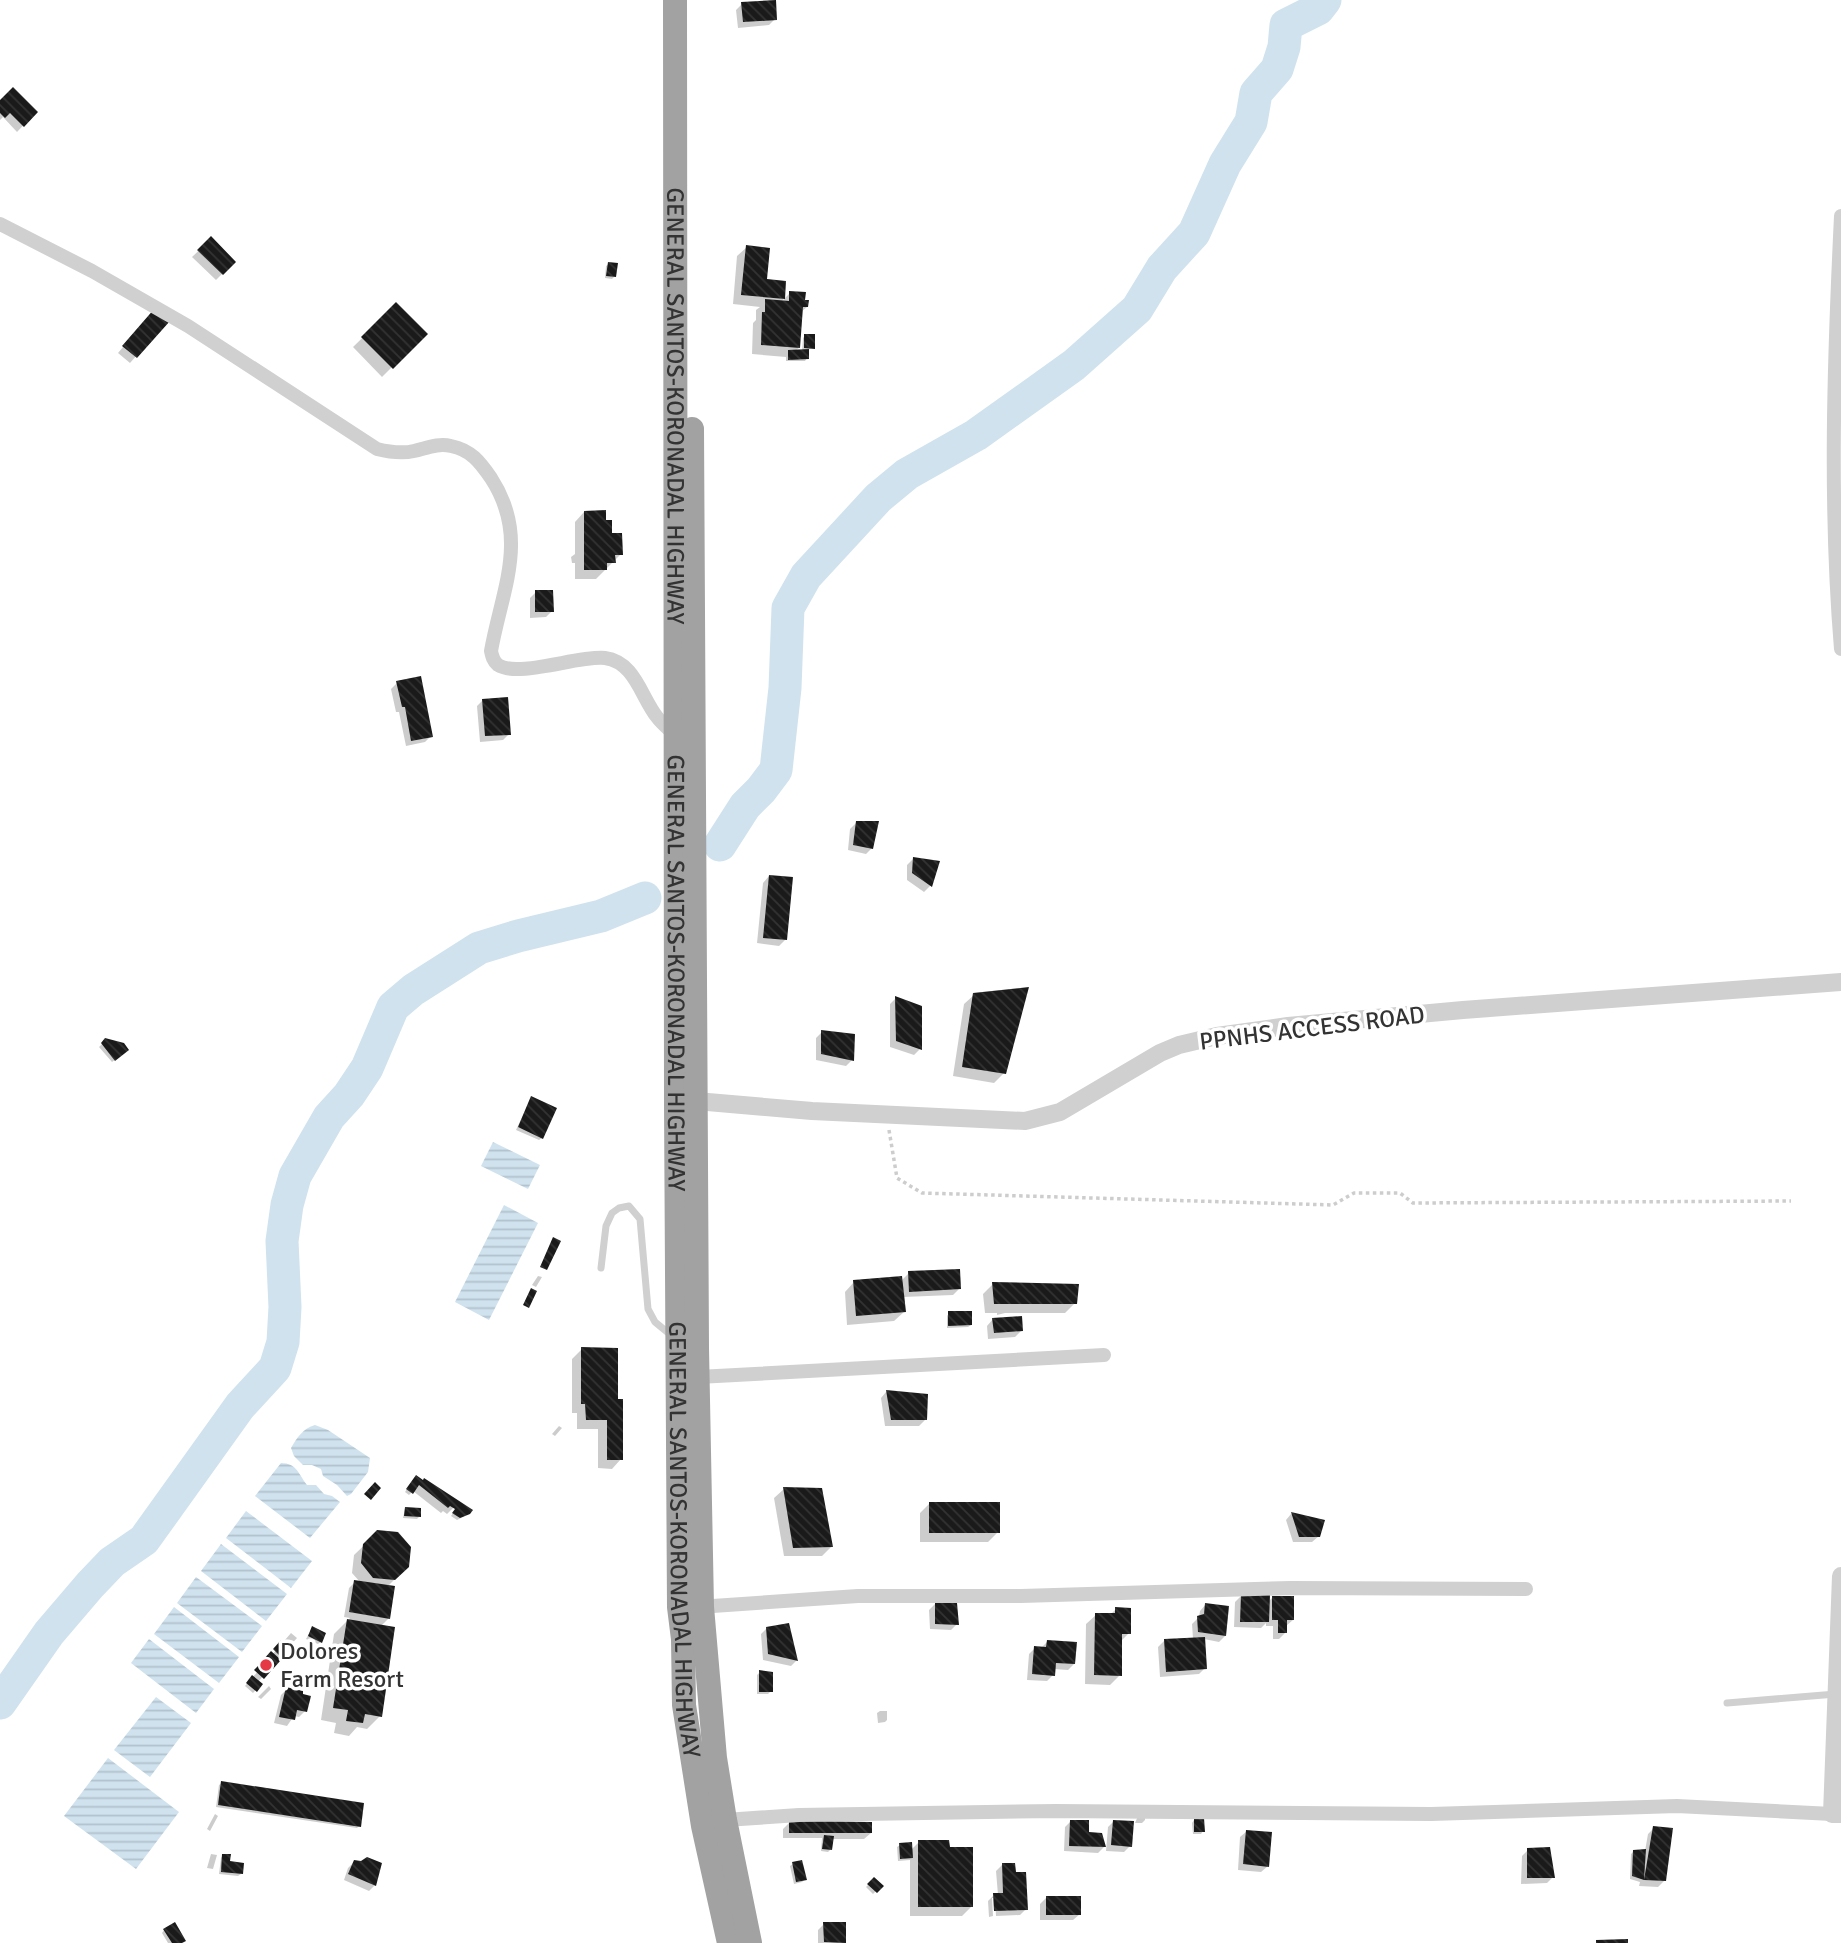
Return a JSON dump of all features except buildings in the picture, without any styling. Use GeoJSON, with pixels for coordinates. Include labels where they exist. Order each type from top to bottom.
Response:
{"type":"FeatureCollection","features":[{"type":"Feature","properties":{"kind":"highway","name":"GENERAL SANTOS-KORONADAL HIGHWAY"},"geometry":{"type":"LineString","coordinates":[[675,0],[677,737],[686,1102],[698,1377],[691,1607],[683,1639],[684,1705],[702,1826],[739,1942]]}},
{"type":"Feature","properties":{"kind":"highway","name":"GENERAL SANTOS-KORONADAL HIGHWAY"},"geometry":{"type":"LineString","coordinates":[[692,0],[691,367],[695,505],[686,1102],[679,1342],[691,1607],[724,1820],[739,1942]]}},
{"type":"Feature","properties":{"kind":"street"},"geometry":{"type":"LineString","coordinates":[[1841,216],[1834,354],[1832,493],[1841,649]]}},
{"type":"Feature","properties":{"kind":"street"},"geometry":{"type":"LineString","coordinates":[[0,224],[92,271],[188,326],[377,449],[396,453],[447,444],[466,450],[481,463],[495,485],[506,512],[512,538],[511,567],[491,651],[494,660],[500,666],[522,668],[597,658],[617,661],[632,675],[657,717],[677,737]]}},
{"type":"Feature","properties":{"kind":"street","name":"PPNHS ACCESS ROAD"},"geometry":{"type":"LineString","coordinates":[[686,1102],[992,1122],[1025,1121],[1060,1112],[1160,1053],[1200,1040],[1236,1033],[1463,1010],[1841,982]]}},
{"type":"Feature","properties":{"kind":"street"},"geometry":{"type":"LineString","coordinates":[[698,1377],[1104,1355]]}},
{"type":"Feature","properties":{"kind":"street"},"geometry":{"type":"LineString","coordinates":[[724,1820],[799,1815],[1056,1811],[1431,1814],[1677,1806],[1837,1814],[1841,1576]]}},
{"type":"Feature","properties":{"kind":"street"},"geometry":{"type":"LineString","coordinates":[[691,1607],[858,1596],[1021,1596],[1291,1588],[1525,1589]]}},
{"type":"Feature","properties":{"kind":"lane"},"geometry":{"type":"LineString","coordinates":[[601,1268],[609,1218],[619,1208],[629,1206],[639,1216],[641,1226],[648,1309],[655,1322],[679,1342]]}},
{"type":"Feature","properties":{"kind":"lane"},"geometry":{"type":"LineString","coordinates":[[1727,1703],[1837,1694]]}},
{"type":"Feature","properties":{"kind":"path"},"geometry":{"type":"LineString","coordinates":[[886,1114],[897,1178],[922,1194],[1334,1205],[1354,1193],[1400,1193],[1413,1203],[1791,1201]]}},
{"type":"Feature","properties":{"kind":"water"},"geometry":{"type":"Polygon","coordinates":[[[493,1142],[540,1165],[528,1189],[481,1166],[493,1142]]]}},
{"type":"Feature","properties":{"kind":"water"},"geometry":{"type":"Polygon","coordinates":[[[504,1205],[538,1223],[489,1320],[455,1302],[504,1205]]]}},
{"type":"Feature","properties":{"kind":"water"},"geometry":{"type":"Polygon","coordinates":[[[315,1425],[328,1430],[370,1458],[368,1472],[347,1496],[323,1476],[321,1469],[303,1465],[294,1456],[291,1448],[304,1431],[315,1425]]]}},
{"type":"Feature","properties":{"kind":"water"},"geometry":{"type":"Polygon","coordinates":[[[281,1463],[294,1467],[307,1485],[316,1485],[324,1494],[340,1502],[310,1538],[255,1496],[281,1463]]]}},
{"type":"Feature","properties":{"kind":"water"},"geometry":{"type":"Polygon","coordinates":[[[246,1511],[312,1561],[291,1588],[226,1538],[246,1511]]]}},
{"type":"Feature","properties":{"kind":"water"},"geometry":{"type":"Polygon","coordinates":[[[221,1544],[287,1594],[266,1621],[201,1571],[221,1544]]]}},
{"type":"Feature","properties":{"kind":"water"},"geometry":{"type":"Polygon","coordinates":[[[196,1577],[262,1626],[242,1652],[177,1603],[196,1577]]]}},
{"type":"Feature","properties":{"kind":"water"},"geometry":{"type":"Polygon","coordinates":[[[174,1607],[239,1657],[219,1683],[154,1634],[174,1607]]]}},
{"type":"Feature","properties":{"kind":"water"},"geometry":{"type":"Polygon","coordinates":[[[149,1639],[214,1689],[196,1713],[131,1663],[149,1639]]]}},
{"type":"Feature","properties":{"kind":"water"},"geometry":{"type":"Polygon","coordinates":[[[156,1697],[191,1723],[150,1777],[114,1750],[156,1697]]]}},
{"type":"Feature","properties":{"kind":"water"},"geometry":{"type":"Polygon","coordinates":[[[108,1758],[179,1812],[136,1869],[64,1816],[108,1758]]]}},
{"type":"Feature","properties":{"kind":"waterway"},"geometry":{"type":"LineString","coordinates":[[720,845],[745,806],[776,770],[785,688],[788,608],[806,576],[878,498],[907,474],[976,435],[1074,365],[1137,309],[1162,268],[1194,233],[1225,164],[1251,122],[1256,93],[1277,69],[1284,47],[1286,25],[1318,9],[1325,0]]}},
{"type":"Feature","properties":{"kind":"waterway"},"geometry":{"type":"LineString","coordinates":[[0,1703],[49,1633],[90,1585],[112,1562],[144,1540],[240,1406],[275,1368],[283,1342],[285,1307],[282,1241],[287,1205],[295,1176],[329,1117],[349,1095],[367,1068],[393,1007],[413,990],[479,948],[601,916],[645,898]]}},
{"type":"Feature","properties":{"kind":"place","name":"Dolores Farm Resort"},"geometry":{"type":"Point","coordinates":[266,1665]}}]}
